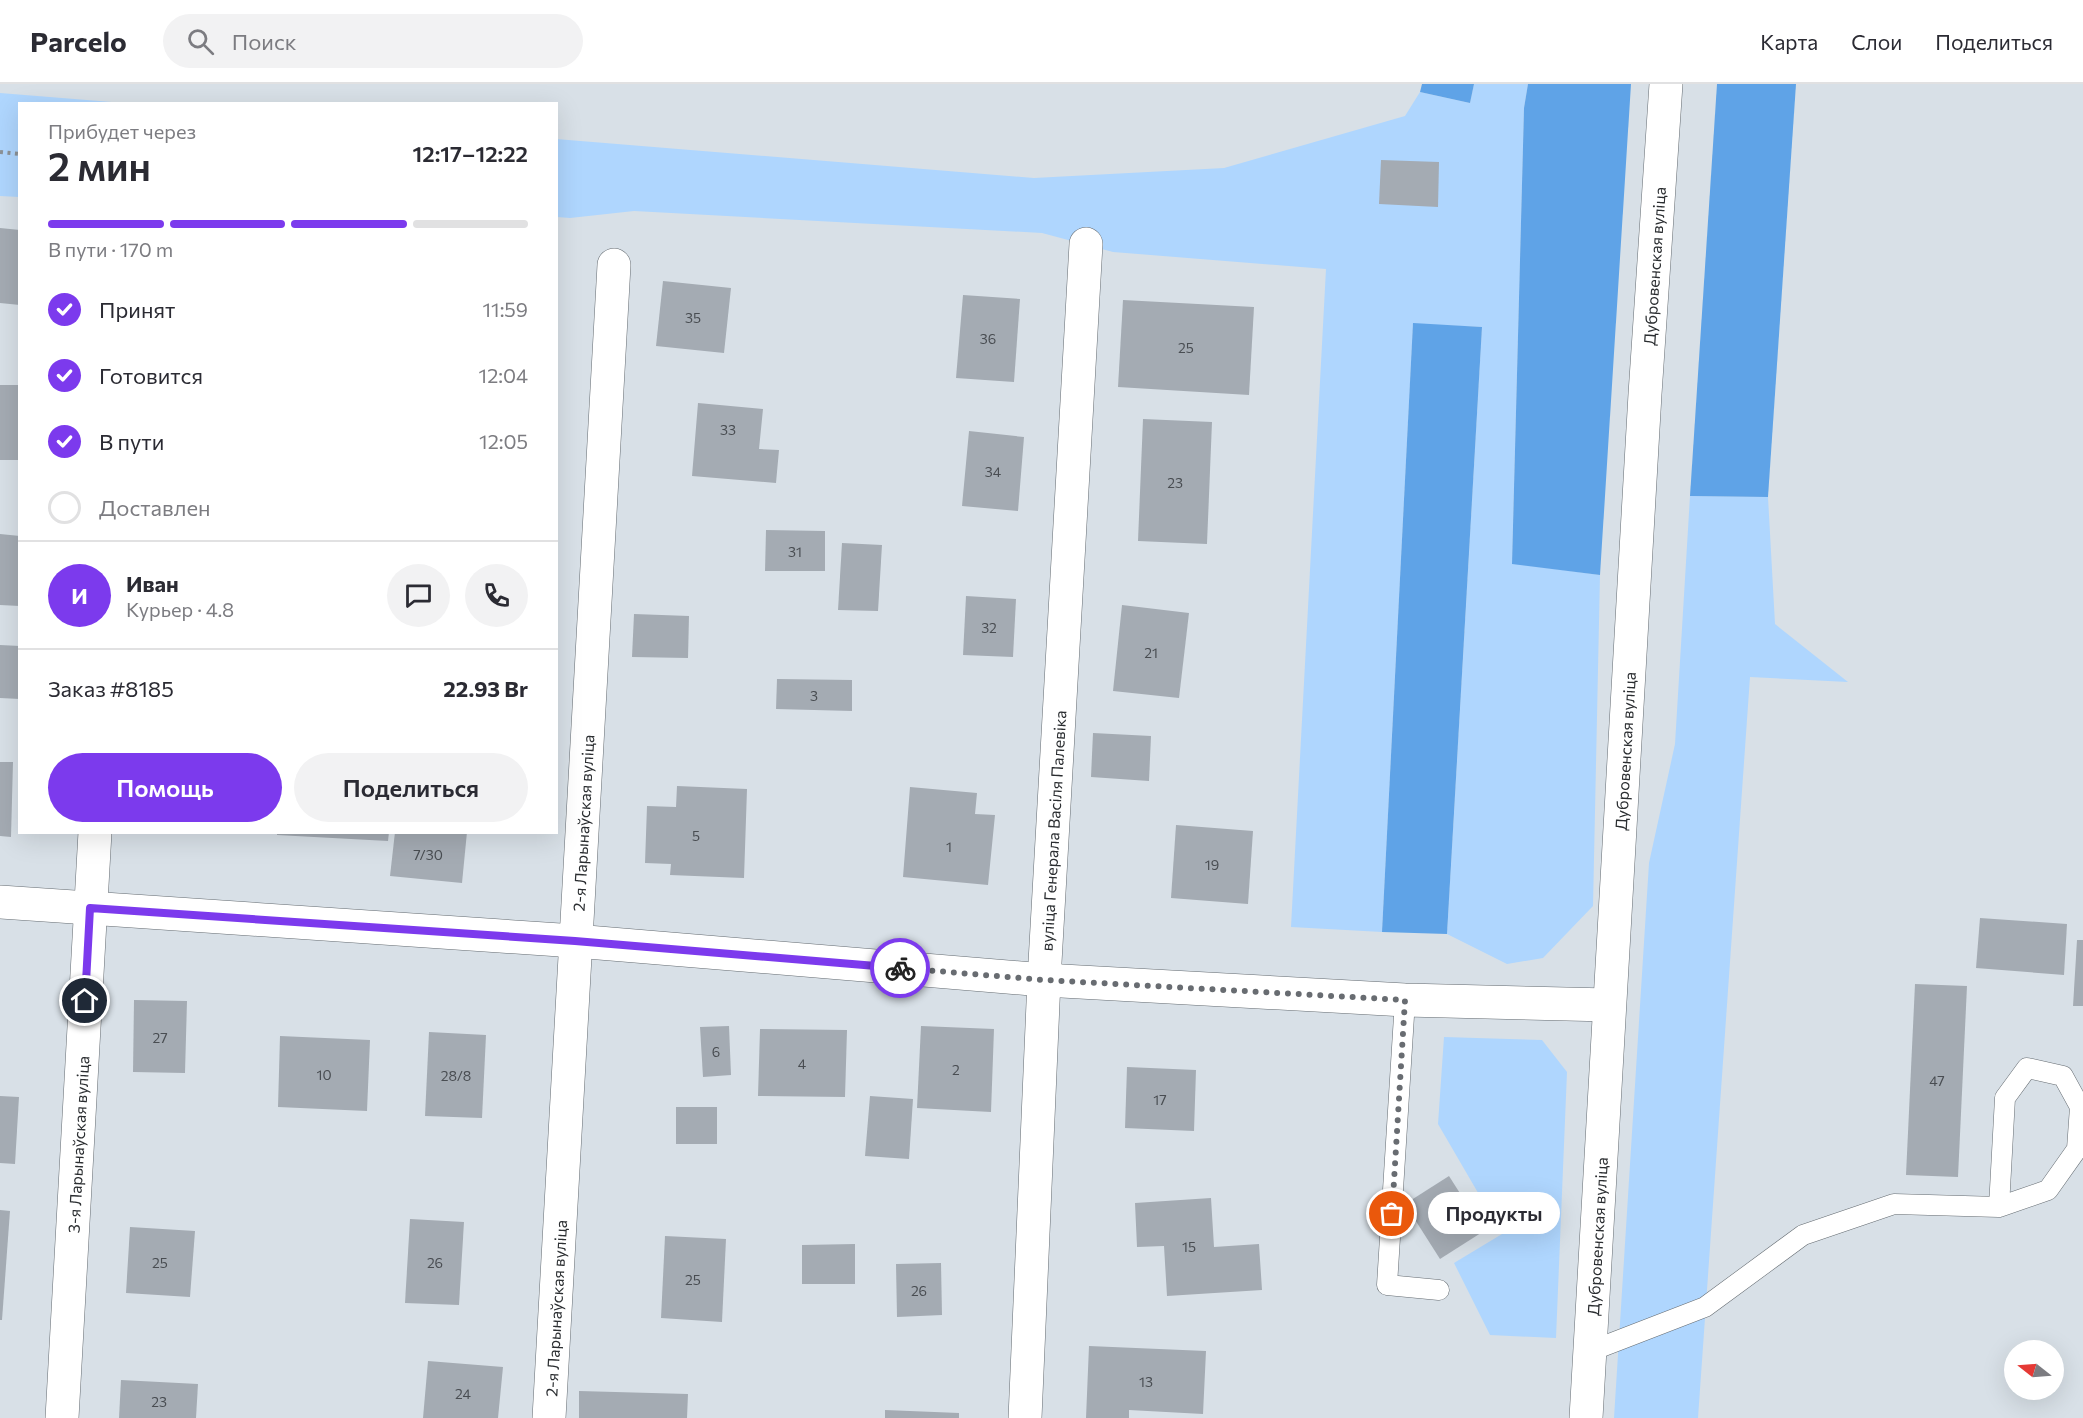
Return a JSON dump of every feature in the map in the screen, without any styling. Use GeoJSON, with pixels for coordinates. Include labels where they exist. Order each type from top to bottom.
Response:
{"type":"FeatureCollection","features":[{"type":"Feature","properties":{"kind":"street","name":"Дубровенская вуліца"},"geometry":{"type":"LineString","coordinates":[[1586,1418],[1645,394],[1666,84]]}},
{"type":"Feature","properties":{"kind":"street","name":"вуліца Генерала Васіля Палевіка"},"geometry":{"type":"LineString","coordinates":[[1025,1418],[1044,980],[1086,244]]}},
{"type":"Feature","properties":{"kind":"street","name":"2-я Ларынаўская вуліца"},"geometry":{"type":"LineString","coordinates":[[549,1418],[614,265]]}},
{"type":"Feature","properties":{"kind":"street","name":"3-я Ларынаўская вуліца"},"geometry":{"type":"LineString","coordinates":[[62,1418],[95,834]]}},
{"type":"Feature","properties":{"kind":"street"},"geometry":{"type":"LineString","coordinates":[[0,902],[575,941],[1044,980],[1405,1000],[1609,1005]]}},
{"type":"Feature","properties":{"kind":"lane"},"geometry":{"type":"LineString","coordinates":[[1405,1000],[1388,1285],[1439,1290]]}},
{"type":"Feature","properties":{"kind":"lane"},"geometry":{"type":"LineString","coordinates":[[1591,1351],[1705,1307],[1803,1235],[1894,1204],[1999,1207],[2048,1190],[2077,1149],[2080,1107],[2063,1076],[2027,1068],[2005,1098],[1999,1207]]}},
{"type":"Feature","properties":{"kind":"path"},"geometry":{"type":"LineString","coordinates":[[0,153],[18,154]]}},
{"type":"Feature","properties":{"kind":"shaded area"},"geometry":{"type":"Polygon","coordinates":[[[1422,84],[1474,84],[1470,103],[1420,92],[1422,84]]]}},
{"type":"Feature","properties":{"kind":"shaded area"},"geometry":{"type":"Polygon","coordinates":[[[1474,84],[1528,84],[1524,108],[1512,563],[1600,575],[1593,906],[1543,958],[1507,964],[1447,934],[1482,327],[1413,324],[1382,932],[1291,927],[1326,269],[1113,252],[1042,233],[634,211],[570,218],[558,217],[558,139],[1034,178],[1224,168],[1405,116],[1420,92],[1470,103],[1474,84]]]}},
{"type":"Feature","properties":{"kind":"shaded area"},"geometry":{"type":"Polygon","coordinates":[[[1528,84],[1631,84],[1600,575],[1512,564],[1524,108],[1528,84]]]}},
{"type":"Feature","properties":{"kind":"shaded area"},"geometry":{"type":"Polygon","coordinates":[[[1717,84],[1796,84],[1768,497],[1690,496],[1717,84]]]}},
{"type":"Feature","properties":{"kind":"shaded area"},"geometry":{"type":"Polygon","coordinates":[[[0,93],[112,102],[18,102],[18,197],[0,196],[0,93]]]}},
{"type":"Feature","properties":{"kind":"shaded area"},"geometry":{"type":"Polygon","coordinates":[[[1413,323],[1482,327],[1447,934],[1382,932],[1413,323]]]}},
{"type":"Feature","properties":{"kind":"shaded area"},"geometry":{"type":"Polygon","coordinates":[[[1690,496],[1768,497],[1775,624],[1848,682],[1750,677],[1698,1418],[1614,1418],[1649,863],[1675,744],[1690,496]]]}},
{"type":"Feature","properties":{"kind":"shaded area"},"geometry":{"type":"Polygon","coordinates":[[[1444,1037],[1542,1040],[1567,1072],[1556,1338],[1490,1335],[1454,1263],[1502,1234],[1438,1124],[1444,1037]]]}},
{"type":"Feature","properties":{"kind":"building"},"geometry":{"type":"Polygon","coordinates":[[[1381,160],[1439,162],[1438,207],[1379,204],[1381,160]]]}},
{"type":"Feature","properties":{"kind":"building"},"geometry":{"type":"Polygon","coordinates":[[[0,228],[18,230],[18,305],[0,303],[0,228]]]}},
{"type":"Feature","properties":{"kind":"building"},"geometry":{"type":"Polygon","coordinates":[[[663,281],[731,288],[724,353],[656,346],[663,281]]]}},
{"type":"Feature","properties":{"kind":"building"},"geometry":{"type":"Polygon","coordinates":[[[963,295],[1020,299],[1014,382],[956,378],[963,295]]]}},
{"type":"Feature","properties":{"kind":"building"},"geometry":{"type":"Polygon","coordinates":[[[1123,300],[1254,307],[1249,395],[1118,387],[1123,300]]]}},
{"type":"Feature","properties":{"kind":"building"},"geometry":{"type":"Polygon","coordinates":[[[0,385],[18,385],[18,460],[0,460],[0,385]]]}},
{"type":"Feature","properties":{"kind":"building"},"geometry":{"type":"Polygon","coordinates":[[[698,403],[763,409],[759,449],[779,450],[776,483],[692,476],[698,403]]]}},
{"type":"Feature","properties":{"kind":"building"},"geometry":{"type":"Polygon","coordinates":[[[1143,419],[1212,422],[1207,544],[1138,541],[1143,419]]]}},
{"type":"Feature","properties":{"kind":"building"},"geometry":{"type":"Polygon","coordinates":[[[969,431],[1024,437],[1018,511],[962,506],[969,431]]]}},
{"type":"Feature","properties":{"kind":"building"},"geometry":{"type":"Polygon","coordinates":[[[766,530],[825,531],[825,571],[765,571],[766,530]]]}},
{"type":"Feature","properties":{"kind":"building"},"geometry":{"type":"Polygon","coordinates":[[[0,534],[18,536],[18,606],[0,605],[0,534]]]}},
{"type":"Feature","properties":{"kind":"building"},"geometry":{"type":"Polygon","coordinates":[[[842,543],[882,545],[878,611],[838,610],[842,543]]]}},
{"type":"Feature","properties":{"kind":"building"},"geometry":{"type":"Polygon","coordinates":[[[966,596],[1016,599],[1013,657],[963,655],[966,596]]]}},
{"type":"Feature","properties":{"kind":"building"},"geometry":{"type":"Polygon","coordinates":[[[1122,605],[1189,613],[1179,698],[1113,691],[1122,605]]]}},
{"type":"Feature","properties":{"kind":"building"},"geometry":{"type":"Polygon","coordinates":[[[634,614],[689,616],[688,658],[632,657],[634,614]]]}},
{"type":"Feature","properties":{"kind":"building"},"geometry":{"type":"Polygon","coordinates":[[[0,645],[18,646],[18,699],[0,698],[0,645]]]}},
{"type":"Feature","properties":{"kind":"building"},"geometry":{"type":"Polygon","coordinates":[[[777,679],[852,680],[852,711],[776,709],[777,679]]]}},
{"type":"Feature","properties":{"kind":"building"},"geometry":{"type":"Polygon","coordinates":[[[1093,733],[1151,736],[1149,781],[1091,777],[1093,733]]]}},
{"type":"Feature","properties":{"kind":"building"},"geometry":{"type":"Polygon","coordinates":[[[0,762],[13,762],[11,837],[0,836],[0,762]]]}},
{"type":"Feature","properties":{"kind":"building"},"geometry":{"type":"Polygon","coordinates":[[[677,786],[747,789],[744,878],[670,875],[671,864],[645,863],[647,806],[676,807],[677,786]]]}},
{"type":"Feature","properties":{"kind":"building"},"geometry":{"type":"Polygon","coordinates":[[[910,787],[977,793],[975,814],[995,815],[988,885],[903,877],[910,787]]]}},
{"type":"Feature","properties":{"kind":"building"},"geometry":{"type":"Polygon","coordinates":[[[1176,825],[1253,831],[1248,904],[1171,898],[1176,825]]]}},
{"type":"Feature","properties":{"kind":"building"},"geometry":{"type":"Polygon","coordinates":[[[277,834],[389,834],[388,841],[277,834]]]}},
{"type":"Feature","properties":{"kind":"building"},"geometry":{"type":"Polygon","coordinates":[[[395,834],[467,834],[462,883],[390,876],[395,834]]]}},
{"type":"Feature","properties":{"kind":"building"},"geometry":{"type":"Polygon","coordinates":[[[1980,918],[2067,924],[2064,975],[1976,968],[1980,918]]]}},
{"type":"Feature","properties":{"kind":"building"},"geometry":{"type":"Polygon","coordinates":[[[2077,940],[2083,940],[2083,1006],[2073,1006],[2077,940]]]}},
{"type":"Feature","properties":{"kind":"building"},"geometry":{"type":"Polygon","coordinates":[[[1915,984],[1967,986],[1958,1177],[1906,1175],[1915,984]]]}},
{"type":"Feature","properties":{"kind":"building"},"geometry":{"type":"Polygon","coordinates":[[[134,1000],[187,1001],[185,1073],[133,1072],[134,1000]]]}},
{"type":"Feature","properties":{"kind":"building"},"geometry":{"type":"Polygon","coordinates":[[[729,1026],[731,1075],[703,1077],[700,1027],[729,1026]]]}},
{"type":"Feature","properties":{"kind":"building"},"geometry":{"type":"Polygon","coordinates":[[[921,1026],[994,1029],[991,1112],[917,1108],[921,1026]]]}},
{"type":"Feature","properties":{"kind":"building"},"geometry":{"type":"Polygon","coordinates":[[[760,1029],[847,1030],[845,1097],[758,1096],[760,1029]]]}},
{"type":"Feature","properties":{"kind":"building"},"geometry":{"type":"Polygon","coordinates":[[[429,1032],[486,1035],[482,1118],[425,1116],[429,1032]]]}},
{"type":"Feature","properties":{"kind":"building"},"geometry":{"type":"Polygon","coordinates":[[[280,1036],[370,1040],[367,1111],[278,1107],[280,1036]]]}},
{"type":"Feature","properties":{"kind":"building"},"geometry":{"type":"Polygon","coordinates":[[[1127,1067],[1196,1070],[1194,1131],[1125,1128],[1127,1067]]]}},
{"type":"Feature","properties":{"kind":"building"},"geometry":{"type":"Polygon","coordinates":[[[0,1096],[19,1097],[15,1164],[0,1163],[0,1096]]]}},
{"type":"Feature","properties":{"kind":"building"},"geometry":{"type":"Polygon","coordinates":[[[870,1096],[913,1099],[909,1159],[865,1156],[870,1096]]]}},
{"type":"Feature","properties":{"kind":"building"},"geometry":{"type":"Polygon","coordinates":[[[676,1107],[717,1107],[717,1144],[676,1144],[676,1107]]]}},
{"type":"Feature","properties":{"kind":"building"},"geometry":{"type":"Polygon","coordinates":[[[1449,1176],[1484,1231],[1440,1259],[1405,1204],[1449,1176]]]}},
{"type":"Feature","properties":{"kind":"building"},"geometry":{"type":"Polygon","coordinates":[[[1211,1198],[1214,1247],[1259,1244],[1262,1290],[1167,1296],[1164,1246],[1137,1247],[1135,1203],[1211,1198]]]}},
{"type":"Feature","properties":{"kind":"building"},"geometry":{"type":"Polygon","coordinates":[[[0,1210],[10,1211],[2,1320],[0,1320],[0,1210]]]}},
{"type":"Feature","properties":{"kind":"building"},"geometry":{"type":"Polygon","coordinates":[[[410,1219],[464,1222],[459,1305],[405,1303],[410,1219]]]}},
{"type":"Feature","properties":{"kind":"building"},"geometry":{"type":"Polygon","coordinates":[[[130,1227],[195,1231],[190,1297],[126,1293],[130,1227]]]}},
{"type":"Feature","properties":{"kind":"building"},"geometry":{"type":"Polygon","coordinates":[[[665,1236],[726,1239],[722,1322],[661,1318],[665,1236]]]}},
{"type":"Feature","properties":{"kind":"building"},"geometry":{"type":"Polygon","coordinates":[[[855,1244],[855,1284],[802,1284],[802,1245],[855,1244]]]}},
{"type":"Feature","properties":{"kind":"building"},"geometry":{"type":"Polygon","coordinates":[[[941,1263],[942,1315],[897,1317],[896,1264],[941,1263]]]}},
{"type":"Feature","properties":{"kind":"building"},"geometry":{"type":"Polygon","coordinates":[[[1089,1346],[1206,1351],[1203,1414],[1129,1410],[1129,1418],[1086,1418],[1089,1346]]]}},
{"type":"Feature","properties":{"kind":"building"},"geometry":{"type":"Polygon","coordinates":[[[428,1361],[503,1367],[498,1418],[423,1418],[428,1361]]]}},
{"type":"Feature","properties":{"kind":"building"},"geometry":{"type":"Polygon","coordinates":[[[121,1380],[198,1384],[196,1418],[119,1418],[121,1380]]]}},
{"type":"Feature","properties":{"kind":"building"},"geometry":{"type":"Polygon","coordinates":[[[579,1391],[688,1394],[687,1418],[579,1418],[579,1391]]]}},
{"type":"Feature","properties":{"kind":"building"},"geometry":{"type":"Polygon","coordinates":[[[885,1410],[959,1413],[959,1418],[885,1418],[885,1410]]]}},
{"type":"Feature","properties":{"kind":"way so far"},"geometry":{"type":"LineString","coordinates":[[900,968],[1044,980],[1405,1000],[1392,1214]]}},
{"type":"Feature","properties":{"kind":"place","name":"Продукты"},"geometry":{"type":"Point","coordinates":[1392,1214]}},
{"type":"Feature","properties":{"kind":"route"},"geometry":{"type":"LineString","coordinates":[[85,1001],[90,908],[575,941],[900,968]]}}]}
